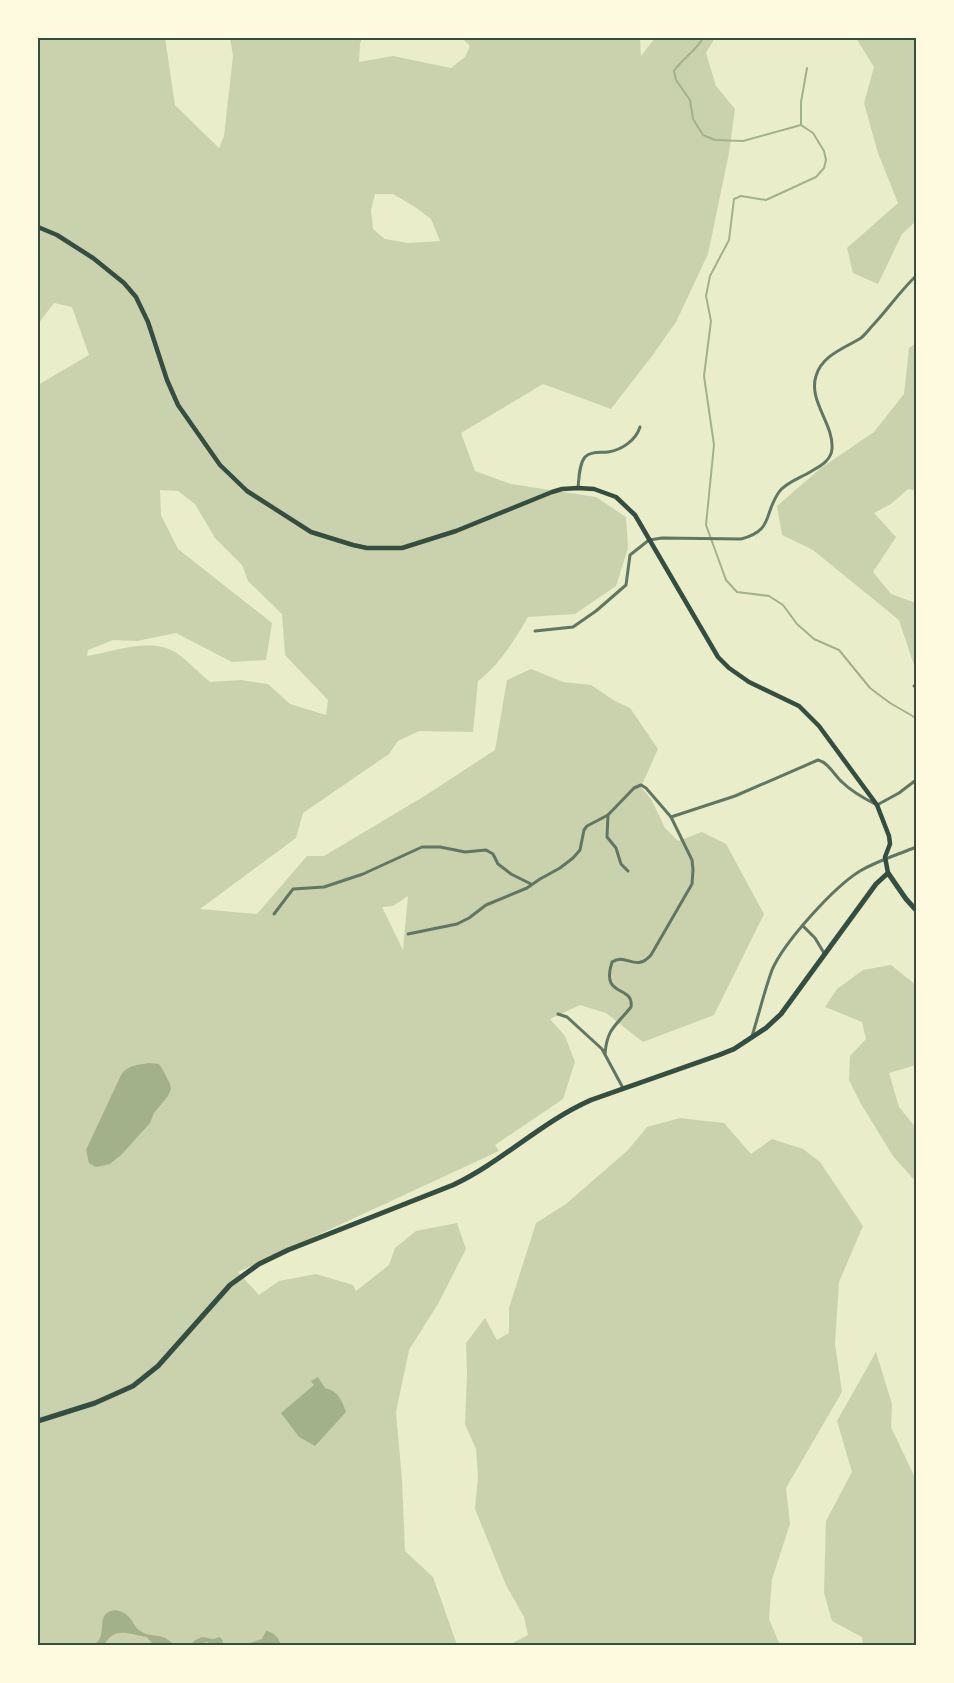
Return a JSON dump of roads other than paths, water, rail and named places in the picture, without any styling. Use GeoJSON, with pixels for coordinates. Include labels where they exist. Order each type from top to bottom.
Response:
{"type":"FeatureCollection","features":[{"type":"Feature","properties":{"kind":"main road"},"geometry":{"type":"LineString","coordinates":[[38,227],[57,235],[94,258],[124,283],[136,297],[148,322],[167,380],[178,405],[220,465],[247,491],[311,532],[367,548],[402,548],[456,531],[552,492],[578,488],[594,489],[616,497],[634,516],[718,657],[729,668],[749,682],[799,706],[818,726],[877,805],[886,825],[890,844],[886,857],[888,873],[916,910]]}},
{"type":"Feature","properties":{"kind":"main road"},"geometry":{"type":"LineString","coordinates":[[38,1421],[95,1403],[133,1386],[158,1366],[230,1286],[259,1264],[288,1250],[466,1178],[492,1163],[551,1120],[570,1109],[719,1055],[734,1049],[752,1038],[781,1014],[876,884],[888,873]]}},
{"type":"Feature","properties":{"kind":"street"},"geometry":{"type":"LineString","coordinates":[[534,631],[573,627],[596,611],[626,585],[630,555],[649,540],[662,538],[741,539],[752,536],[761,530],[766,525],[780,490],[827,462],[832,450],[832,439],[821,413],[815,389],[816,376],[823,362],[846,345],[861,337],[916,276]]}},
{"type":"Feature","properties":{"kind":"street"},"geometry":{"type":"LineString","coordinates":[[578,488],[582,464],[586,456],[617,450],[635,437],[640,427]]}},
{"type":"Feature","properties":{"kind":"street"},"geometry":{"type":"LineString","coordinates":[[671,816],[735,796],[818,760],[828,766],[842,783],[863,798],[877,805],[899,793],[916,780]]}},
{"type":"Feature","properties":{"kind":"street"},"geometry":{"type":"LineString","coordinates":[[408,934],[457,924],[469,918],[486,905],[527,888],[560,868],[580,850],[584,830],[587,826],[608,815],[634,788],[641,785],[646,788],[671,816],[692,860],[692,884],[652,955],[646,961],[640,963],[619,959],[612,962],[608,973],[608,980],[612,986],[625,994],[632,1004],[631,1008],[609,1033],[605,1054]]}},
{"type":"Feature","properties":{"kind":"street"},"geometry":{"type":"LineString","coordinates":[[608,815],[607,837],[616,848],[621,864],[628,871]]}},
{"type":"Feature","properties":{"kind":"street"},"geometry":{"type":"LineString","coordinates":[[274,914],[293,889],[324,886],[363,874],[422,847],[465,852],[486,850],[493,854],[498,864],[511,874],[531,884]]}},
{"type":"Feature","properties":{"kind":"street"},"geometry":{"type":"LineString","coordinates":[[752,1038],[772,970],[781,953],[803,926],[826,900],[859,872],[886,857],[916,847]]}},
{"type":"Feature","properties":{"kind":"street"},"geometry":{"type":"LineString","coordinates":[[803,926],[824,953]]}},
{"type":"Feature","properties":{"kind":"street"},"geometry":{"type":"LineString","coordinates":[[558,1014],[567,1017],[602,1049],[623,1089]]}},
{"type":"Feature","properties":{"kind":"waterway"},"geometry":{"type":"LineString","coordinates":[[703,38],[674,71],[676,80],[690,100],[693,119],[703,135],[715,140],[743,141],[801,125],[813,133],[824,151],[826,160],[824,168],[816,177],[766,200],[741,196],[734,199],[729,240],[710,276],[706,296],[711,321],[704,376],[714,445],[706,525],[726,580],[737,592],[769,596],[783,605],[797,624],[814,639],[839,650],[870,688],[890,703],[916,718]]}},
{"type":"Feature","properties":{"kind":"waterway"},"geometry":{"type":"LineString","coordinates":[[801,125],[801,102],[807,68]]}}]}
